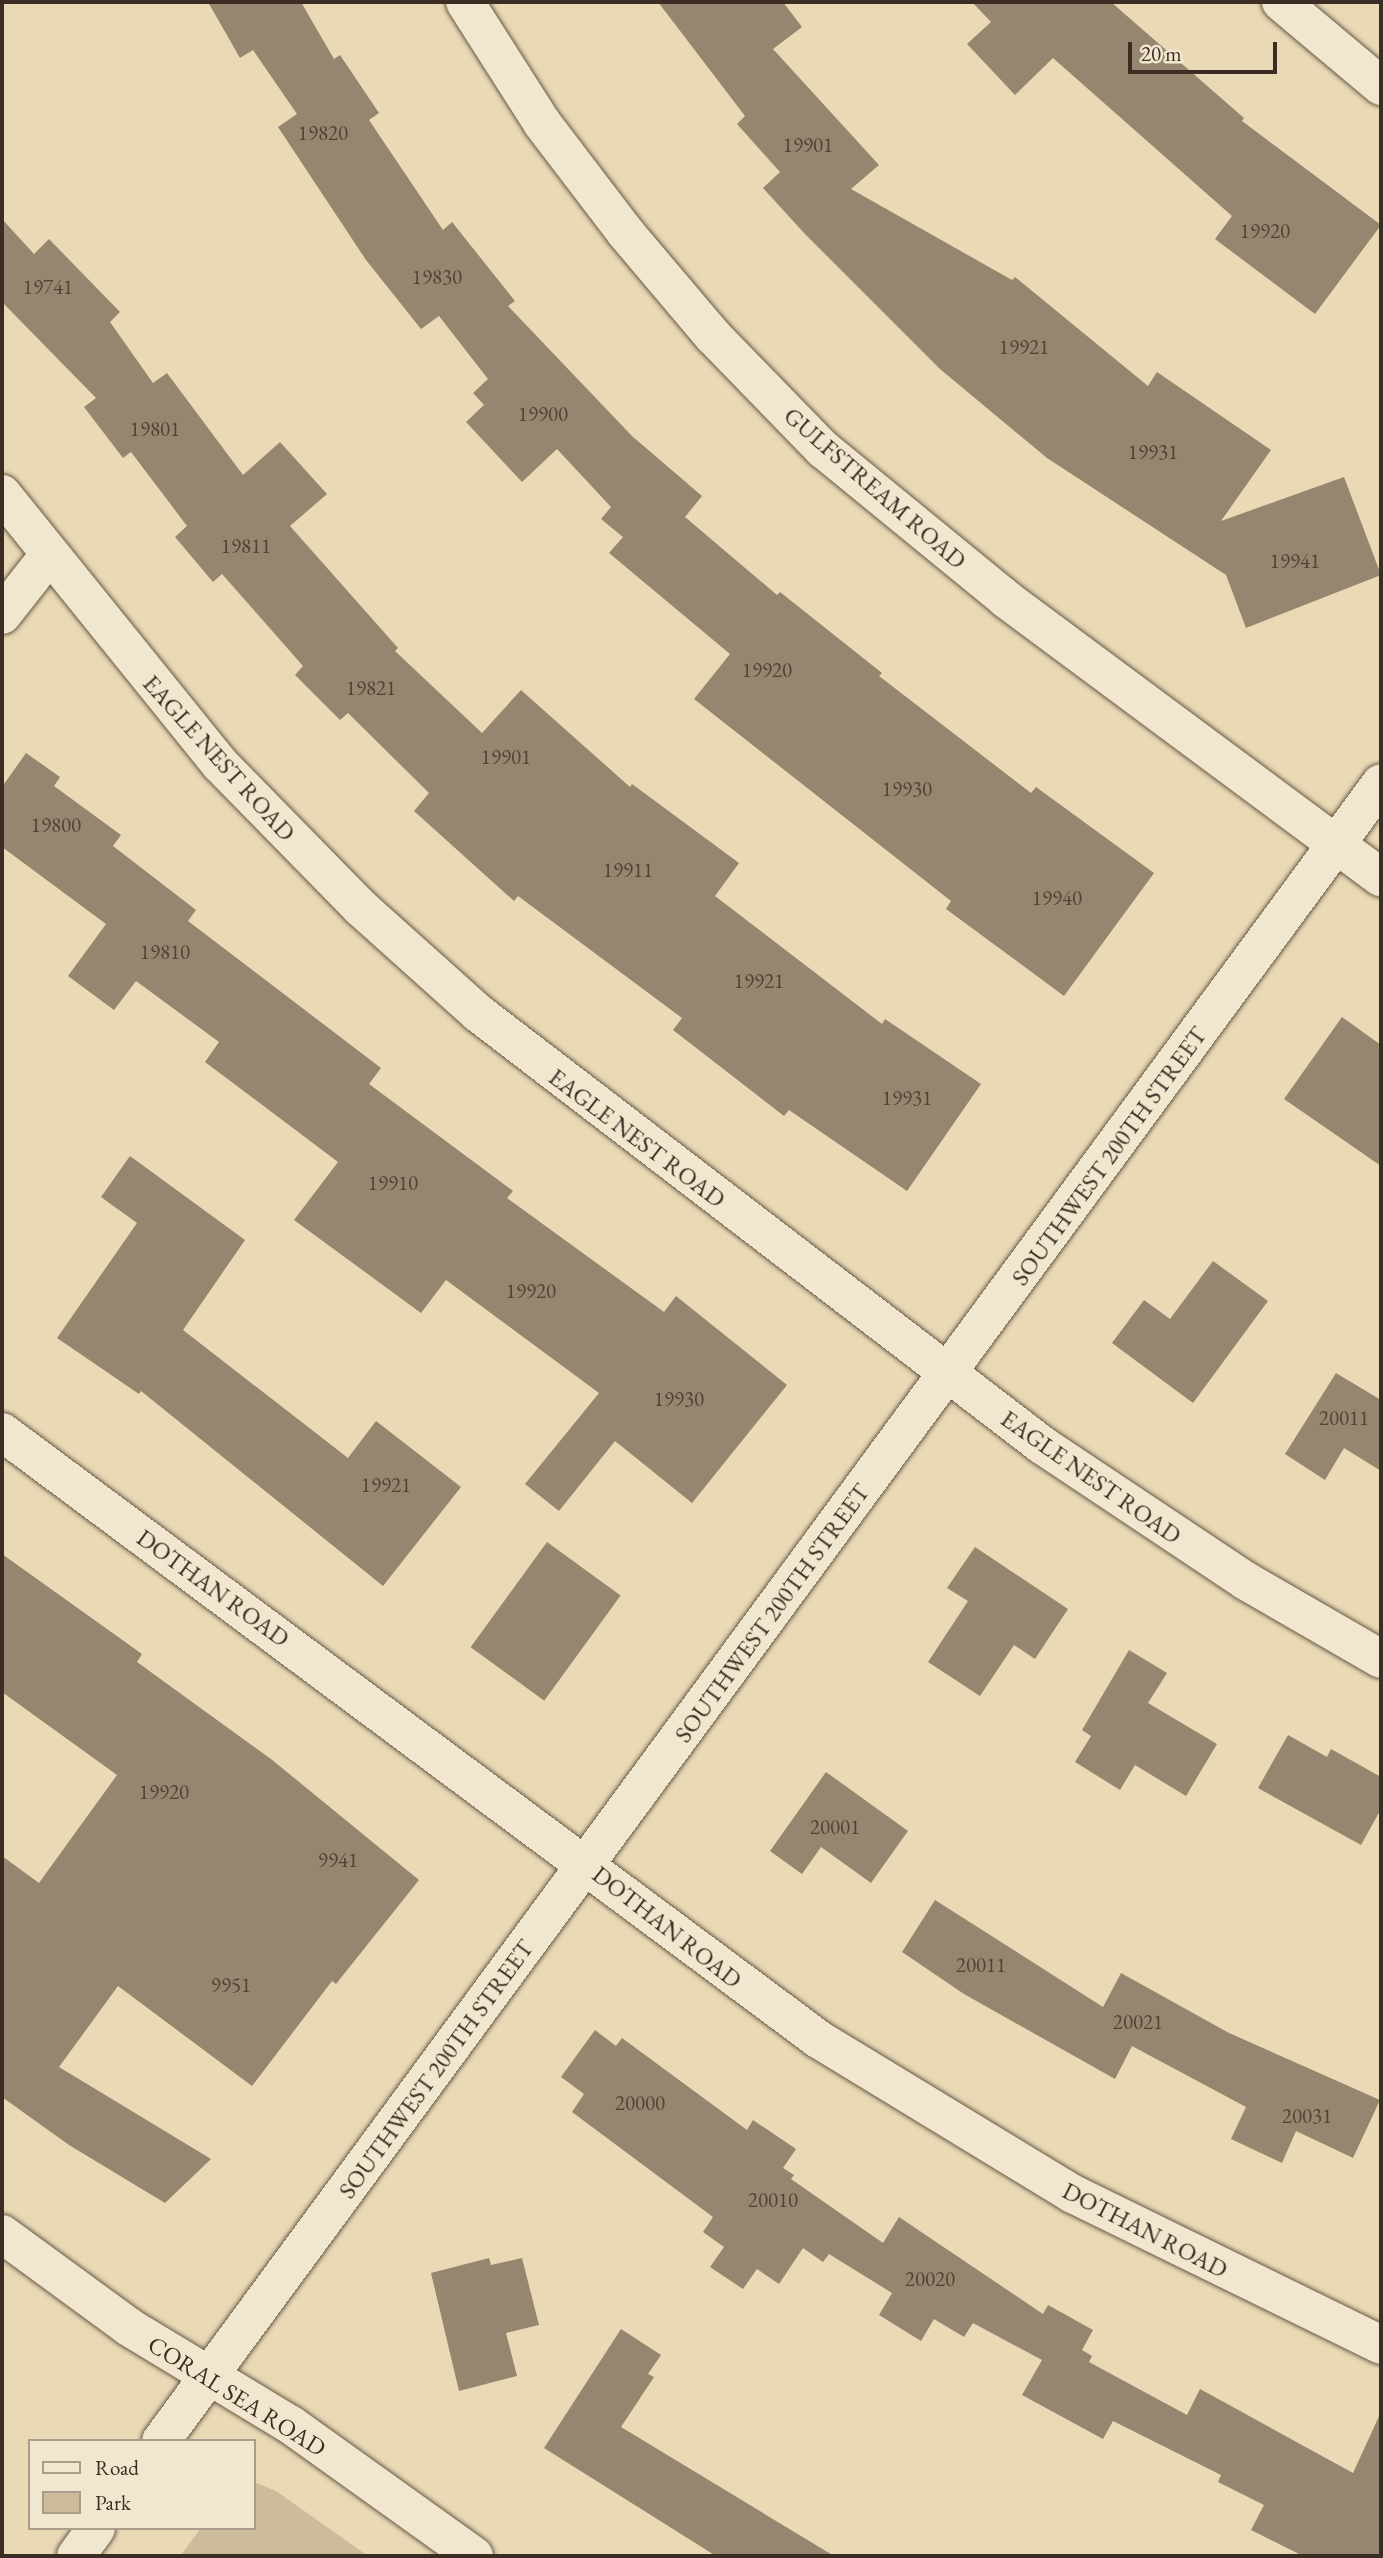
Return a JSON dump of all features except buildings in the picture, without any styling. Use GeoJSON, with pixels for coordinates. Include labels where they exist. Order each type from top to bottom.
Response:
{"type":"FeatureCollection","features":[{"type":"Feature","properties":{"kind":"street","name":"GULFSTREAM ROAD"},"geometry":{"type":"LineString","coordinates":[[465,2],[542,123],[625,232],[713,336],[823,449],[941,549],[1381,877]]}},
{"type":"Feature","properties":{"kind":"street"},"geometry":{"type":"LineString","coordinates":[[1281,2],[1381,86]]}},
{"type":"Feature","properties":{"kind":"street","name":"EAGLE NEST ROAD"},"geometry":{"type":"LineString","coordinates":[[2,494],[220,764],[401,946],[537,1062],[948,1374],[1183,1541],[1381,1659]]}},
{"type":"Feature","properties":{"kind":"street"},"geometry":{"type":"LineString","coordinates":[[2,615],[49,555]]}},
{"type":"Feature","properties":{"kind":"street","name":"SOUTHWEST 200TH STREET"},"geometry":{"type":"LineString","coordinates":[[162,2439],[1381,783]]}},
{"type":"Feature","properties":{"kind":"street","name":"DOTHAN ROAD"},"geometry":{"type":"LineString","coordinates":[[2,1432],[587,1865],[782,2014],[966,2130],[1105,2210],[1381,2345]]}},
{"type":"Feature","properties":{"kind":"street","name":"CORAL SEA ROAD"},"geometry":{"type":"LineString","coordinates":[[2,2234],[129,2327],[290,2425],[474,2556]]}},
{"type":"Feature","properties":{"kind":"street"},"geometry":{"type":"LineString","coordinates":[[76,2556],[95,2530]]}},
{"type":"Feature","properties":{"kind":"green space"},"geometry":{"type":"Polygon","coordinates":[[[256,2483],[276,2491],[368,2556],[180,2556],[200,2530],[256,2530],[256,2483]]]}}]}
